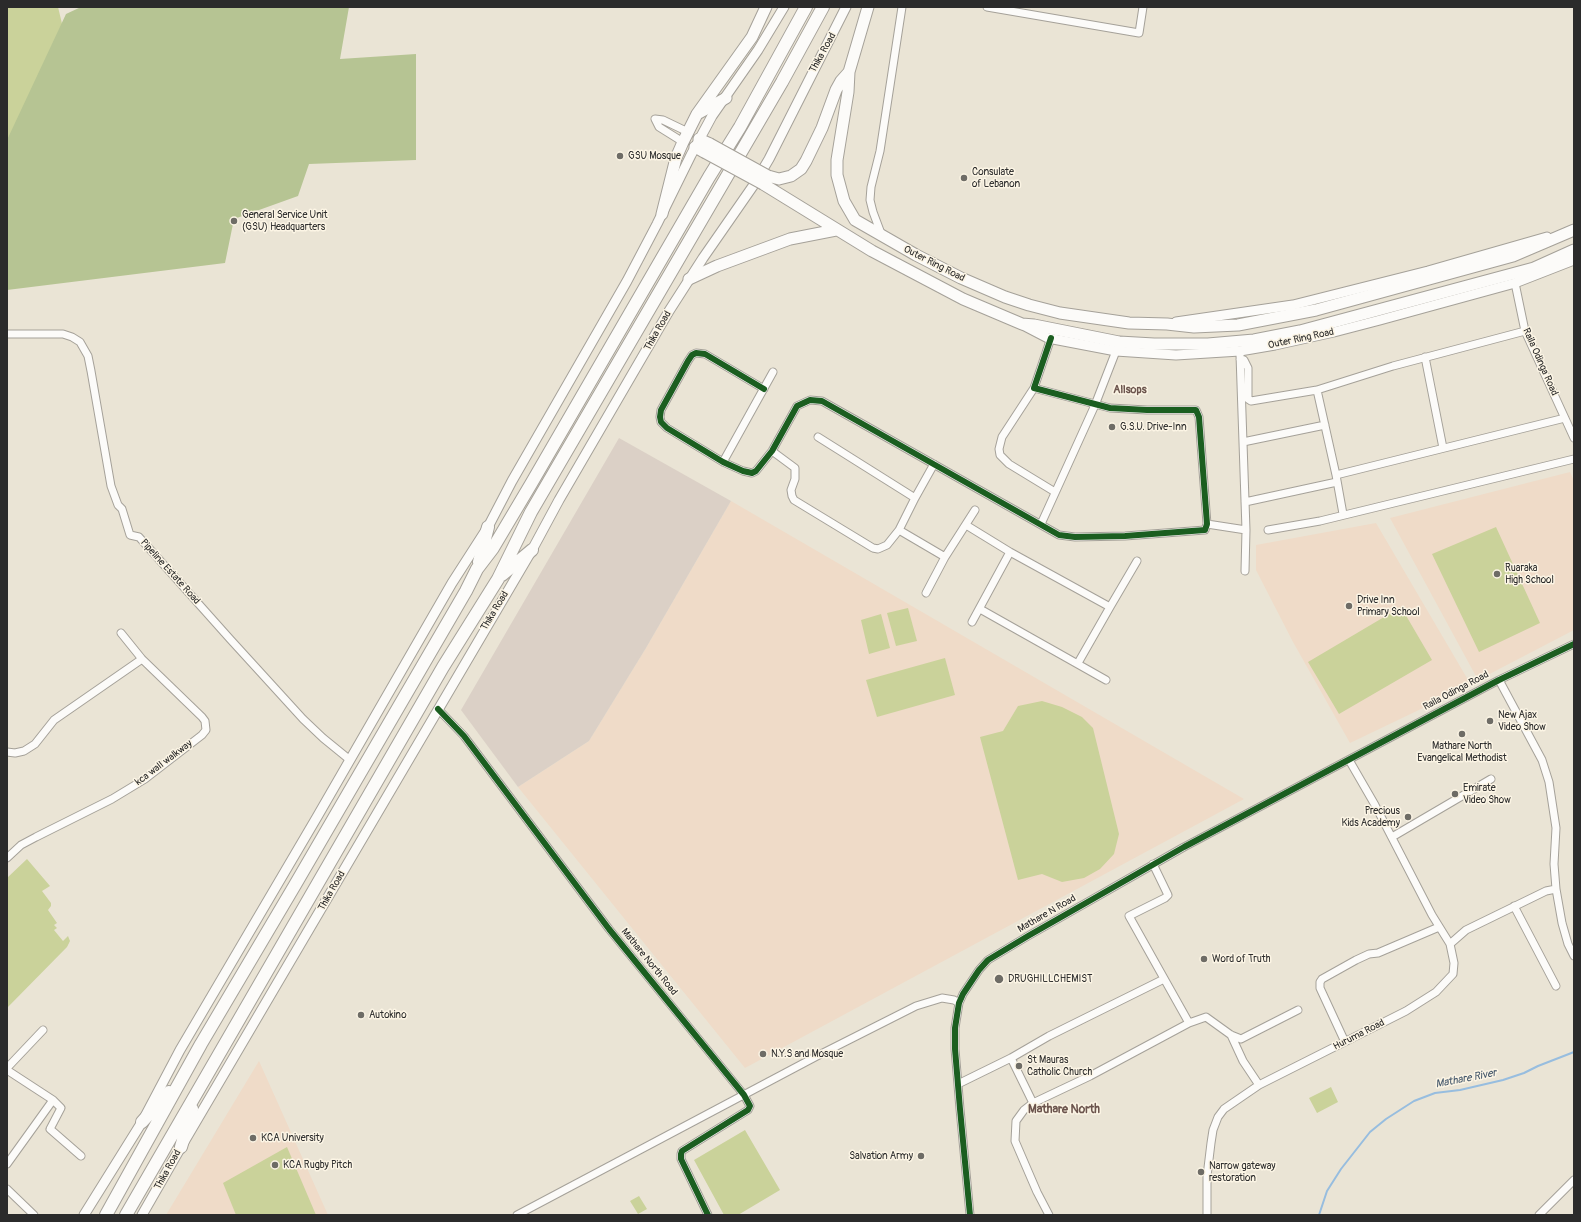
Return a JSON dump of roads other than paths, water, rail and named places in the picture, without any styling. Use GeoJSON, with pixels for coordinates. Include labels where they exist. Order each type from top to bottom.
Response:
{"type":"FeatureCollection","features":[{"type":"Feature","properties":{"kind":"highway"},"geometry":{"type":"LineString","coordinates":[[106,1215],[182,1077],[466,591],[477,569],[492,548],[531,484],[709,177],[744,120],[806,7]]}},
{"type":"Feature","properties":{"kind":"highway","name":"Thika Road"},"geometry":{"type":"LineString","coordinates":[[126,1215],[196,1092],[300,916],[351,824],[372,791],[443,667],[498,579],[531,512],[671,272],[706,209],[782,82],[823,7]]}},
{"type":"Feature","properties":{"kind":"highway"},"geometry":{"type":"LineString","coordinates":[[477,569],[488,527]]}},
{"type":"Feature","properties":{"kind":"highway"},"geometry":{"type":"LineString","coordinates":[[498,579],[532,550]]}},
{"type":"Feature","properties":{"kind":"highway"},"geometry":{"type":"LineString","coordinates":[[142,1122],[182,1077]]}},
{"type":"Feature","properties":{"kind":"highway"},"geometry":{"type":"LineString","coordinates":[[181,1147],[196,1092]]}},
{"type":"Feature","properties":{"kind":"main road"},"geometry":{"type":"LineString","coordinates":[[662,214],[676,158],[685,137],[697,114],[752,36],[766,7]]}},
{"type":"Feature","properties":{"kind":"main road"},"geometry":{"type":"LineString","coordinates":[[84,1215],[142,1122],[180,1050],[452,583],[488,527],[512,481],[627,281],[662,214],[702,145],[712,116],[758,50],[784,7]]}},
{"type":"Feature","properties":{"kind":"main road","name":"Thika Road"},"geometry":{"type":"LineString","coordinates":[[142,1215],[689,279],[753,186],[769,159],[846,7]]}},
{"type":"Feature","properties":{"kind":"main road"},"geometry":{"type":"LineString","coordinates":[[849,72],[868,7]]}},
{"type":"Feature","properties":{"kind":"main road","name":"Outer Ring Road"},"geometry":{"type":"LineString","coordinates":[[765,180],[791,176],[801,169],[822,128],[836,90],[841,81],[849,72]]}},
{"type":"Feature","properties":{"kind":"main road","name":"Outer Ring Road"},"geometry":{"type":"LineString","coordinates":[[849,72],[848,92],[837,160],[837,175],[844,201],[855,220],[883,237],[961,278],[1005,297],[1029,305],[1077,316],[1129,323],[1167,324],[1194,327],[1238,325],[1316,310],[1513,256],[1574,230]]}},
{"type":"Feature","properties":{"kind":"main road"},"geometry":{"type":"LineString","coordinates":[[697,114],[726,98]]}},
{"type":"Feature","properties":{"kind":"main road","name":"Outer Ring Road"},"geometry":{"type":"LineString","coordinates":[[702,145],[765,180],[790,200],[836,230],[957,296],[1051,338],[1116,351],[1176,355],[1240,355],[1275,345],[1334,332],[1515,283],[1574,260]]}},
{"type":"Feature","properties":{"kind":"main road"},"geometry":{"type":"LineString","coordinates":[[689,279],[717,266],[790,239],[836,230]]}},
{"type":"Feature","properties":{"kind":"main road","name":"Outer Ring Road"},"geometry":{"type":"LineString","coordinates":[[1022,324],[1034,325],[1106,340],[1142,344],[1184,345],[1254,340],[1300,331],[1534,268],[1574,250]]}},
{"type":"Feature","properties":{"kind":"street"},"geometry":{"type":"LineString","coordinates":[[883,237],[870,200],[871,186],[880,151],[902,7]]}},
{"type":"Feature","properties":{"kind":"street"},"geometry":{"type":"LineString","coordinates":[[987,7],[1139,33],[1143,7]]}},
{"type":"Feature","properties":{"kind":"street","name":"Raila Odinga Road"},"geometry":{"type":"LineString","coordinates":[[1515,283],[1524,331],[1574,438]]}},
{"type":"Feature","properties":{"kind":"street"},"geometry":{"type":"LineString","coordinates":[[1240,355],[1247,364],[1248,399],[1250,401],[1317,390],[1393,366],[1524,331]]}},
{"type":"Feature","properties":{"kind":"street","name":"Pipeline Estate Road"},"geometry":{"type":"LineString","coordinates":[[7,334],[63,334],[80,342],[88,356],[111,486],[118,505],[122,509],[130,534],[139,537],[298,713],[323,738],[350,760]]}},
{"type":"Feature","properties":{"kind":"street"},"geometry":{"type":"LineString","coordinates":[[1051,338],[1034,388],[1002,437],[999,449],[1000,455],[1009,464],[1056,492]]}},
{"type":"Feature","properties":{"kind":"street"},"geometry":{"type":"LineString","coordinates":[[1041,524],[1094,405],[1116,351]]}},
{"type":"Feature","properties":{"kind":"street"},"geometry":{"type":"LineString","coordinates":[[764,388],[700,352],[692,355],[688,361],[661,410],[661,422],[667,428],[723,462],[743,471],[752,473],[756,471],[772,451],[797,406],[805,402],[816,400],[822,401],[1059,535],[1075,538],[1200,532],[1205,530],[1207,524],[1200,417],[1196,410],[1140,410],[1110,408],[1034,388]]}},
{"type":"Feature","properties":{"kind":"street"},"geometry":{"type":"LineString","coordinates":[[1240,355],[1246,530],[1244,570]]}},
{"type":"Feature","properties":{"kind":"street"},"geometry":{"type":"LineString","coordinates":[[1425,357],[1444,448]]}},
{"type":"Feature","properties":{"kind":"street"},"geometry":{"type":"LineString","coordinates":[[723,462],[773,372]]}},
{"type":"Feature","properties":{"kind":"street"},"geometry":{"type":"LineString","coordinates":[[1317,390],[1337,479],[1343,514]]}},
{"type":"Feature","properties":{"kind":"street"},"geometry":{"type":"LineString","coordinates":[[1245,502],[1337,479],[1444,448],[1565,418]]}},
{"type":"Feature","properties":{"kind":"street"},"geometry":{"type":"LineString","coordinates":[[1243,442],[1325,425]]}},
{"type":"Feature","properties":{"kind":"street"},"geometry":{"type":"LineString","coordinates":[[818,437],[915,498]]}},
{"type":"Feature","properties":{"kind":"street"},"geometry":{"type":"LineString","coordinates":[[772,451],[795,468],[796,474],[791,493],[794,500],[798,504],[873,548],[878,549],[887,545],[900,530],[915,498],[934,464]]}},
{"type":"Feature","properties":{"kind":"street"},"geometry":{"type":"LineString","coordinates":[[1268,530],[1320,521],[1343,514],[1574,459]]}},
{"type":"Feature","properties":{"kind":"street"},"geometry":{"type":"LineString","coordinates":[[926,593],[945,557],[975,510]]}},
{"type":"Feature","properties":{"kind":"street"},"geometry":{"type":"LineString","coordinates":[[1207,524],[1246,530]]}},
{"type":"Feature","properties":{"kind":"street"},"geometry":{"type":"LineString","coordinates":[[966,525],[1010,552],[1110,607]]}},
{"type":"Feature","properties":{"kind":"street"},"geometry":{"type":"LineString","coordinates":[[900,530],[945,557]]}},
{"type":"Feature","properties":{"kind":"street"},"geometry":{"type":"LineString","coordinates":[[972,622],[1010,552]]}},
{"type":"Feature","properties":{"kind":"street"},"geometry":{"type":"LineString","coordinates":[[1078,663],[1137,562]]}},
{"type":"Feature","properties":{"kind":"street"},"geometry":{"type":"LineString","coordinates":[[980,609],[1106,680]]}},
{"type":"Feature","properties":{"kind":"street","name":"kca wall walkway"},"geometry":{"type":"LineString","coordinates":[[7,858],[21,845],[36,836],[112,799],[146,779],[202,735],[206,730],[206,721],[142,659],[121,633]]}},
{"type":"Feature","properties":{"kind":"street","name":"Raila Odinga Road"},"geometry":{"type":"LineString","coordinates":[[1349,760],[1499,680],[1574,644]]}},
{"type":"Feature","properties":{"kind":"street"},"geometry":{"type":"LineString","coordinates":[[7,752],[15,753],[24,751],[35,744],[54,720],[142,659]]}},
{"type":"Feature","properties":{"kind":"street"},"geometry":{"type":"LineString","coordinates":[[1499,680],[1542,760],[1549,782],[1556,828],[1554,864],[1556,889],[1562,923],[1571,943],[1574,956]]}},
{"type":"Feature","properties":{"kind":"street","name":"Mathare North Road"},"geometry":{"type":"LineString","coordinates":[[438,709],[464,736],[609,929],[744,1095]]}},
{"type":"Feature","properties":{"kind":"street"},"geometry":{"type":"LineString","coordinates":[[1349,760],[1392,837],[1439,927],[1450,944],[1466,930],[1546,891],[1556,889]]}},
{"type":"Feature","properties":{"kind":"street","name":"Mathare N Road"},"geometry":{"type":"LineString","coordinates":[[970,1215],[955,1049],[955,1028],[959,1003],[969,984],[988,960],[1153,864],[1349,760]]}},
{"type":"Feature","properties":{"kind":"street"},"geometry":{"type":"LineString","coordinates":[[1392,837],[1491,779]]}},
{"type":"Feature","properties":{"kind":"street"},"geometry":{"type":"LineString","coordinates":[[1153,864],[1168,895],[1165,898],[1129,916],[1189,1023]]}},
{"type":"Feature","properties":{"kind":"street"},"geometry":{"type":"LineString","coordinates":[[1514,906],[1556,986]]}},
{"type":"Feature","properties":{"kind":"street"},"geometry":{"type":"LineString","coordinates":[[1345,1042],[1320,988],[1320,982],[1330,974],[1356,960],[1369,954],[1378,953],[1439,927]]}},
{"type":"Feature","properties":{"kind":"street","name":"Huruma Road"},"geometry":{"type":"LineString","coordinates":[[1207,1215],[1206,1176],[1213,1130],[1218,1117],[1224,1109],[1259,1085],[1406,1011],[1436,992],[1453,974],[1454,963],[1450,944]]}},
{"type":"Feature","properties":{"kind":"street"},"geometry":{"type":"LineString","coordinates":[[958,1084],[1011,1058],[1049,1036],[1164,979]]}},
{"type":"Feature","properties":{"kind":"street"},"geometry":{"type":"LineString","coordinates":[[517,1215],[916,1006],[942,998],[954,1000],[959,1003]]}},
{"type":"Feature","properties":{"kind":"street"},"geometry":{"type":"LineString","coordinates":[[1049,1215],[1037,1192],[1015,1141],[1016,1121],[1024,1110],[1033,1103],[1090,1076],[1189,1023],[1206,1017],[1231,1035],[1238,1038],[1244,1037],[1298,1010]]}},
{"type":"Feature","properties":{"kind":"street"},"geometry":{"type":"LineString","coordinates":[[43,1030],[7,1069],[53,1100],[61,1108],[50,1129],[81,1156]]}},
{"type":"Feature","properties":{"kind":"street"},"geometry":{"type":"LineString","coordinates":[[1231,1035],[1243,1061],[1259,1085]]}},
{"type":"Feature","properties":{"kind":"street"},"geometry":{"type":"LineString","coordinates":[[1011,1058],[1033,1103]]}},
{"type":"Feature","properties":{"kind":"street"},"geometry":{"type":"LineString","coordinates":[[708,1215],[681,1159],[682,1150],[748,1110],[750,1106],[744,1095]]}},
{"type":"Feature","properties":{"kind":"street"},"geometry":{"type":"LineString","coordinates":[[7,1164],[53,1100]]}},
{"type":"Feature","properties":{"kind":"street"},"geometry":{"type":"LineString","coordinates":[[1539,1215],[1574,1180]]}},
{"type":"Feature","properties":{"kind":"street"},"geometry":{"type":"LineString","coordinates":[[7,1189],[34,1215]]}},
{"type":"Feature","properties":{"kind":"waterway","name":"Mathare River"},"geometry":{"type":"LineString","coordinates":[[1319,1215],[1327,1191],[1341,1169],[1370,1132],[1386,1119],[1414,1101],[1435,1093],[1460,1090],[1503,1080],[1574,1052]]}},
{"type":"Feature","properties":{"kind":"place","name":"GSU Mosque"},"geometry":{"type":"Point","coordinates":[620,156]}},
{"type":"Feature","properties":{"kind":"place","name":"Consulate of Lebanon"},"geometry":{"type":"Point","coordinates":[964,178]}},
{"type":"Feature","properties":{"kind":"place","name":"General Service Unit (GSU) Headquarters"},"geometry":{"type":"Point","coordinates":[234,221]}},
{"type":"Feature","properties":{"kind":"place","name":"G.S.U. Drive-Inn"},"geometry":{"type":"Point","coordinates":[1112,427]}},
{"type":"Feature","properties":{"kind":"place","name":"Ruaraka High School"},"geometry":{"type":"Point","coordinates":[1497,574]}},
{"type":"Feature","properties":{"kind":"place","name":"Drive Inn Primary School"},"geometry":{"type":"Point","coordinates":[1349,606]}},
{"type":"Feature","properties":{"kind":"place","name":"New Ajax Video Show"},"geometry":{"type":"Point","coordinates":[1490,721]}},
{"type":"Feature","properties":{"kind":"place","name":"Mathare North Evangelical Methodist"},"geometry":{"type":"Point","coordinates":[1462,734]}},
{"type":"Feature","properties":{"kind":"place","name":"Emirate Video Show"},"geometry":{"type":"Point","coordinates":[1455,794]}},
{"type":"Feature","properties":{"kind":"place","name":"Precious Kids Academy"},"geometry":{"type":"Point","coordinates":[1408,817]}},
{"type":"Feature","properties":{"kind":"place","name":"Word of Truth"},"geometry":{"type":"Point","coordinates":[1204,959]}},
{"type":"Feature","properties":{"kind":"place","name":"DRUGHILLCHEMIST"},"geometry":{"type":"Point","coordinates":[999,979]}},
{"type":"Feature","properties":{"kind":"place","name":"Autokino"},"geometry":{"type":"Point","coordinates":[361,1015]}},
{"type":"Feature","properties":{"kind":"place","name":"N.Y.S and Mosque"},"geometry":{"type":"Point","coordinates":[763,1054]}},
{"type":"Feature","properties":{"kind":"place","name":"St Mauras Catholic Church"},"geometry":{"type":"Point","coordinates":[1019,1066]}},
{"type":"Feature","properties":{"kind":"place","name":"KCA University"},"geometry":{"type":"Point","coordinates":[253,1138]}},
{"type":"Feature","properties":{"kind":"place","name":"Salvation Army"},"geometry":{"type":"Point","coordinates":[921,1156]}},
{"type":"Feature","properties":{"kind":"place","name":"KCA Rugby Pitch"},"geometry":{"type":"Point","coordinates":[275,1165]}},
{"type":"Feature","properties":{"kind":"place","name":"Narrow gateway restoration"},"geometry":{"type":"Point","coordinates":[1201,1172]}},
{"type":"Feature","properties":{"kind":"district","name":"Allsops"},"geometry":{"type":"Point","coordinates":[1130,390]}},
{"type":"Feature","properties":{"kind":"district","name":"Mathare North"},"geometry":{"type":"Point","coordinates":[1064,1110]}}]}
